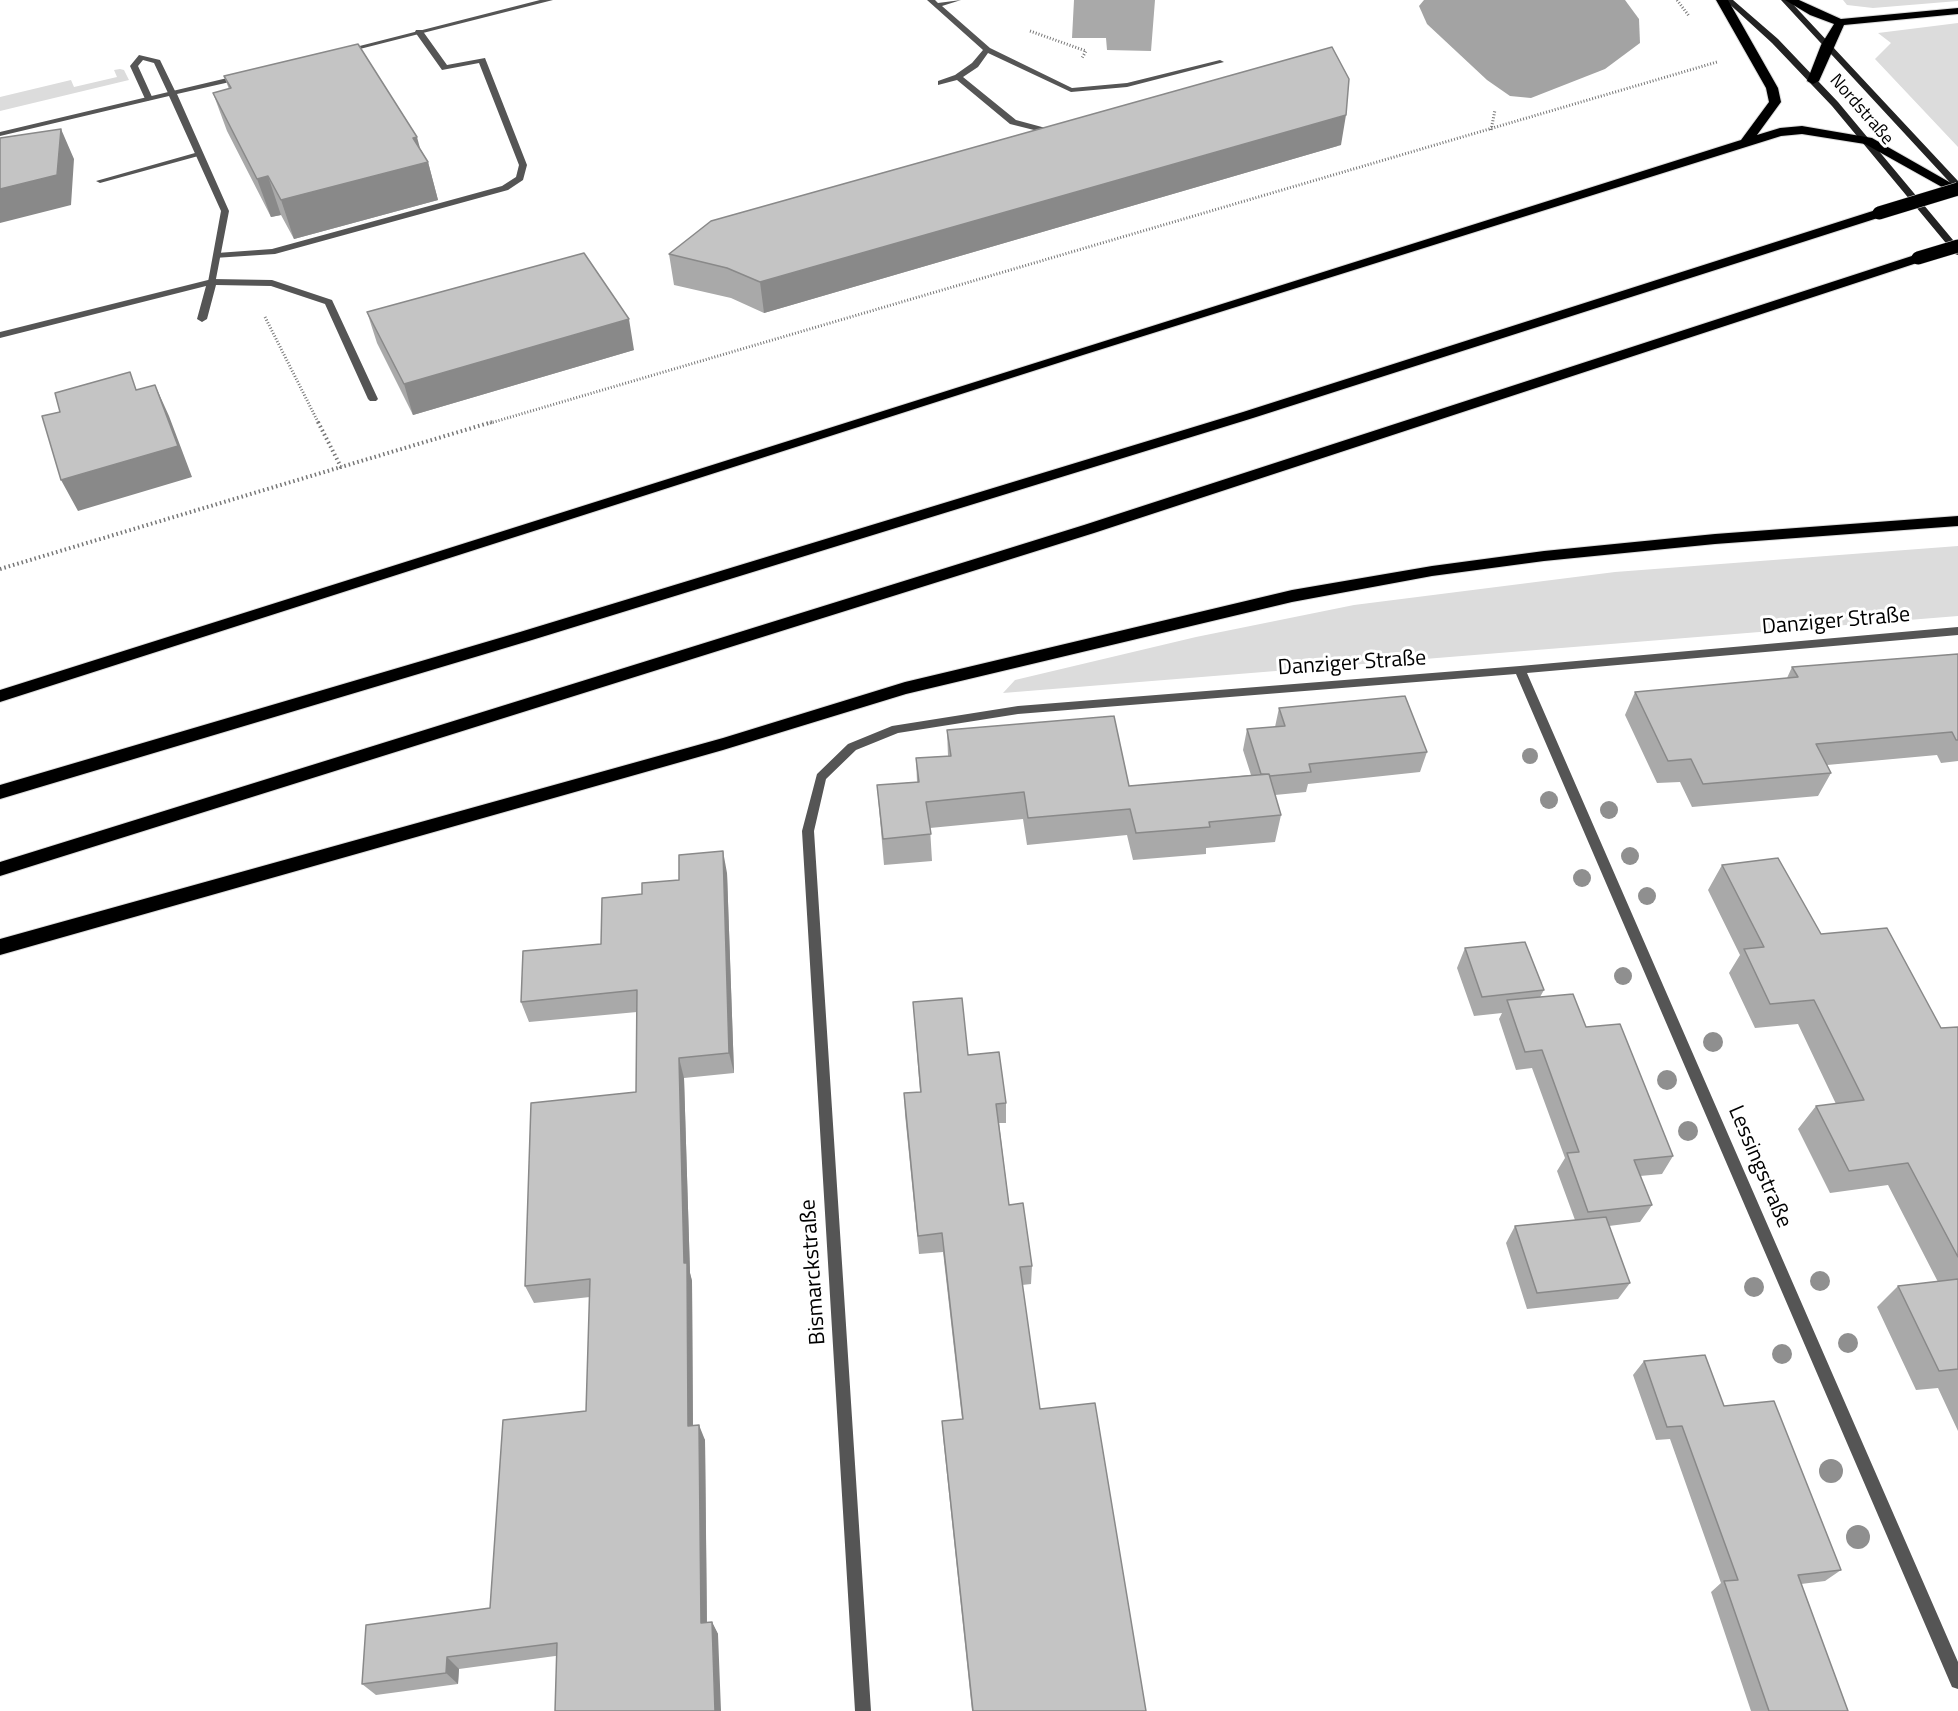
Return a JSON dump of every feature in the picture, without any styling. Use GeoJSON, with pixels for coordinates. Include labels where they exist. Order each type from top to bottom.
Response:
{"type":"FeatureCollection","features":[{"type":"Feature","properties":{"kind":"highway"},"geometry":{"type":"LineString","coordinates":[[1722,0],[1772,88],[1775,102],[1760,126],[1744,141]]}},
{"type":"Feature","properties":{"kind":"highway"},"geometry":{"type":"LineString","coordinates":[[1791,0],[1814,13],[1840,22],[1958,11]]}},
{"type":"Feature","properties":{"kind":"highway"},"geometry":{"type":"LineString","coordinates":[[1813,81],[1827,45],[1840,22]]}},
{"type":"Feature","properties":{"kind":"highway"},"geometry":{"type":"LineString","coordinates":[[0,696],[1744,141],[1780,132],[1802,130],[1868,141],[1958,189]]}},
{"type":"Feature","properties":{"kind":"highway"},"geometry":{"type":"LineString","coordinates":[[0,792],[526,636],[1236,419],[1958,189]]}},
{"type":"Feature","properties":{"kind":"highway"},"geometry":{"type":"LineString","coordinates":[[0,869],[303,777],[1101,526],[1918,258],[1957,249]]}},
{"type":"Feature","properties":{"kind":"highway"},"geometry":{"type":"LineString","coordinates":[[0,947],[723,744],[905,688],[1292,596],[1432,571],[1544,556],[1715,539],[1958,522]]}},
{"type":"Feature","properties":{"kind":"main road","name":"Nordstraße"},"geometry":{"type":"LineString","coordinates":[[1730,0],[1775,41],[1868,141],[1957,249]]}},
{"type":"Feature","properties":{"kind":"main road","name":"Nordstraße"},"geometry":{"type":"LineString","coordinates":[[1785,0],[1958,189]]}},
{"type":"Feature","properties":{"kind":"street"},"geometry":{"type":"LineString","coordinates":[[340,52],[549,0]]}},
{"type":"Feature","properties":{"kind":"street"},"geometry":{"type":"LineString","coordinates":[[934,3],[957,0]]}},
{"type":"Feature","properties":{"kind":"street"},"geometry":{"type":"LineString","coordinates":[[934,3],[987,50],[1071,90],[1127,85],[1220,62]]}},
{"type":"Feature","properties":{"kind":"street"},"geometry":{"type":"LineString","coordinates":[[217,256],[272,252],[505,188],[520,178],[523,165],[482,60],[445,68],[419,32]]}},
{"type":"Feature","properties":{"kind":"street"},"geometry":{"type":"LineString","coordinates":[[941,83],[958,77],[975,65],[987,50]]}},
{"type":"Feature","properties":{"kind":"street"},"geometry":{"type":"LineString","coordinates":[[149,99],[134,66],[142,57],[157,62],[225,211],[212,282],[202,319]]}},
{"type":"Feature","properties":{"kind":"street"},"geometry":{"type":"LineString","coordinates":[[0,134],[250,74]]}},
{"type":"Feature","properties":{"kind":"street"},"geometry":{"type":"LineString","coordinates":[[958,77],[1013,122],[1033,130],[1059,134]]}},
{"type":"Feature","properties":{"kind":"street"},"geometry":{"type":"LineString","coordinates":[[100,181],[198,155]]}},
{"type":"Feature","properties":{"kind":"street"},"geometry":{"type":"LineString","coordinates":[[0,335],[212,282],[272,283],[329,302],[373,399]]}},
{"type":"Feature","properties":{"kind":"street","name":"Danziger Straße"},"geometry":{"type":"LineString","coordinates":[[808,831],[821,777],[852,747],[896,729],[1018,710],[1521,670],[1958,631]]}},
{"type":"Feature","properties":{"kind":"street","name":"Lessingstraße"},"geometry":{"type":"LineString","coordinates":[[1521,670],[1958,1681]]}},
{"type":"Feature","properties":{"kind":"street","name":"Bismarckstraße"},"geometry":{"type":"LineString","coordinates":[[808,831],[863,1711]]}},
{"type":"Feature","properties":{"kind":"path"},"geometry":{"type":"LineString","coordinates":[[1023,29],[1086,51],[1082,59]]}},
{"type":"Feature","properties":{"kind":"path"},"geometry":{"type":"LineString","coordinates":[[0,569],[1751,52]]}},
{"type":"Feature","properties":{"kind":"path"},"geometry":{"type":"LineString","coordinates":[[1491,130],[1495,110]]}},
{"type":"Feature","properties":{"kind":"path"},"geometry":{"type":"LineString","coordinates":[[212,282],[257,307],[268,322],[341,467]]}},
{"type":"Feature","properties":{"kind":"shaded area"},"geometry":{"type":"Polygon","coordinates":[[[1424,0],[1625,0],[1639,19],[1640,43],[1605,69],[1531,98],[1510,96],[1487,80],[1427,24],[1419,6],[1424,0]]]}},
{"type":"Feature","properties":{"kind":"shaded area"},"geometry":{"type":"Polygon","coordinates":[[[1843,0],[1958,1],[1873,8],[1847,5],[1843,0]]]}},
{"type":"Feature","properties":{"kind":"shaded area"},"geometry":{"type":"Polygon","coordinates":[[[1958,23],[1958,147],[1875,59],[1891,43],[1878,33],[1958,23]]]}},
{"type":"Feature","properties":{"kind":"shaded area"},"geometry":{"type":"Polygon","coordinates":[[[114,70],[124,70],[129,80],[0,111],[0,97],[71,80],[74,87],[117,77],[114,70]]]}},
{"type":"Feature","properties":{"kind":"shaded area"},"geometry":{"type":"Polygon","coordinates":[[[1958,546],[1958,616],[1003,693],[1015,680],[1196,637],[1354,605],[1615,572],[1958,546]]]}},
{"type":"Feature","properties":{"kind":"building"},"geometry":{"type":"Polygon","coordinates":[[[358,44],[417,137],[413,138],[428,162],[281,200],[268,176],[257,179],[213,93],[231,88],[224,76],[358,44]]]}},
{"type":"Feature","properties":{"kind":"building"},"geometry":{"type":"Polygon","coordinates":[[[1332,47],[1349,79],[1346,115],[760,282],[727,268],[669,254],[711,221],[1332,47]]]}},
{"type":"Feature","properties":{"kind":"building"},"geometry":{"type":"Polygon","coordinates":[[[61,129],[57,175],[0,189],[0,138],[61,129]]]}},
{"type":"Feature","properties":{"kind":"building"},"geometry":{"type":"Polygon","coordinates":[[[584,253],[629,319],[404,384],[367,312],[584,253]]]}},
{"type":"Feature","properties":{"kind":"building"},"geometry":{"type":"Polygon","coordinates":[[[130,372],[136,390],[155,385],[178,446],[61,480],[42,416],[60,412],[55,393],[130,372]]]}},
{"type":"Feature","properties":{"kind":"building"},"geometry":{"type":"Polygon","coordinates":[[[1958,654],[1958,740],[1952,732],[1816,744],[1831,773],[1703,784],[1691,759],[1668,761],[1635,692],[1798,677],[1792,667],[1958,654]]]}},
{"type":"Feature","properties":{"kind":"building"},"geometry":{"type":"Polygon","coordinates":[[[1405,696],[1427,752],[1309,764],[1311,772],[1270,776],[1261,774],[1247,729],[1285,726],[1279,708],[1405,696]]]}},
{"type":"Feature","properties":{"kind":"building"},"geometry":{"type":"Polygon","coordinates":[[[1114,716],[1129,786],[1269,774],[1281,815],[1209,822],[1210,827],[1136,833],[1130,809],[1028,818],[1024,792],[926,802],[931,834],[883,839],[877,785],[919,782],[916,758],[951,756],[947,730],[1114,716]]]}},
{"type":"Feature","properties":{"kind":"building"},"geometry":{"type":"Polygon","coordinates":[[[723,851],[729,1053],[679,1058],[684,1263],[687,1263],[688,1426],[699,1425],[701,1623],[712,1622],[715,1711],[555,1711],[557,1643],[447,1657],[446,1673],[362,1684],[366,1625],[490,1608],[503,1420],[586,1411],[590,1279],[525,1286],[531,1103],[636,1092],[637,990],[521,1002],[523,951],[601,944],[602,898],[642,894],[642,883],[679,880],[679,855],[723,851]]]}},
{"type":"Feature","properties":{"kind":"building"},"geometry":{"type":"Polygon","coordinates":[[[1778,858],[1821,934],[1887,928],[1941,1028],[1958,1027],[1958,1257],[1908,1163],[1849,1171],[1816,1106],[1864,1100],[1814,1000],[1770,1004],[1744,949],[1764,947],[1722,865],[1778,858]]]}},
{"type":"Feature","properties":{"kind":"building"},"geometry":{"type":"Polygon","coordinates":[[[1525,942],[1544,990],[1482,997],[1465,948],[1525,942]]]}},
{"type":"Feature","properties":{"kind":"building"},"geometry":{"type":"Polygon","coordinates":[[[1573,994],[1586,1027],[1620,1024],[1673,1156],[1634,1160],[1652,1205],[1588,1212],[1567,1153],[1579,1152],[1542,1050],[1525,1052],[1507,1000],[1573,994]]]}},
{"type":"Feature","properties":{"kind":"building"},"geometry":{"type":"Polygon","coordinates":[[[962,998],[968,1055],[999,1052],[1006,1103],[996,1104],[1009,1205],[1023,1203],[1032,1266],[1020,1267],[1040,1409],[1095,1403],[1146,1711],[973,1711],[942,1421],[963,1419],[942,1233],[918,1236],[904,1093],[921,1092],[913,1002],[962,998]]]}},
{"type":"Feature","properties":{"kind":"building"},"geometry":{"type":"Polygon","coordinates":[[[1606,1217],[1630,1283],[1537,1293],[1515,1226],[1606,1217]]]}},
{"type":"Feature","properties":{"kind":"building"},"geometry":{"type":"Polygon","coordinates":[[[1958,1279],[1958,1369],[1939,1371],[1898,1286],[1958,1279]]]}},
{"type":"Feature","properties":{"kind":"building"},"geometry":{"type":"Polygon","coordinates":[[[1705,1355],[1724,1406],[1774,1401],[1841,1570],[1798,1575],[1848,1711],[1769,1711],[1724,1581],[1738,1580],[1682,1426],[1667,1427],[1644,1361],[1705,1355]]]}}]}
